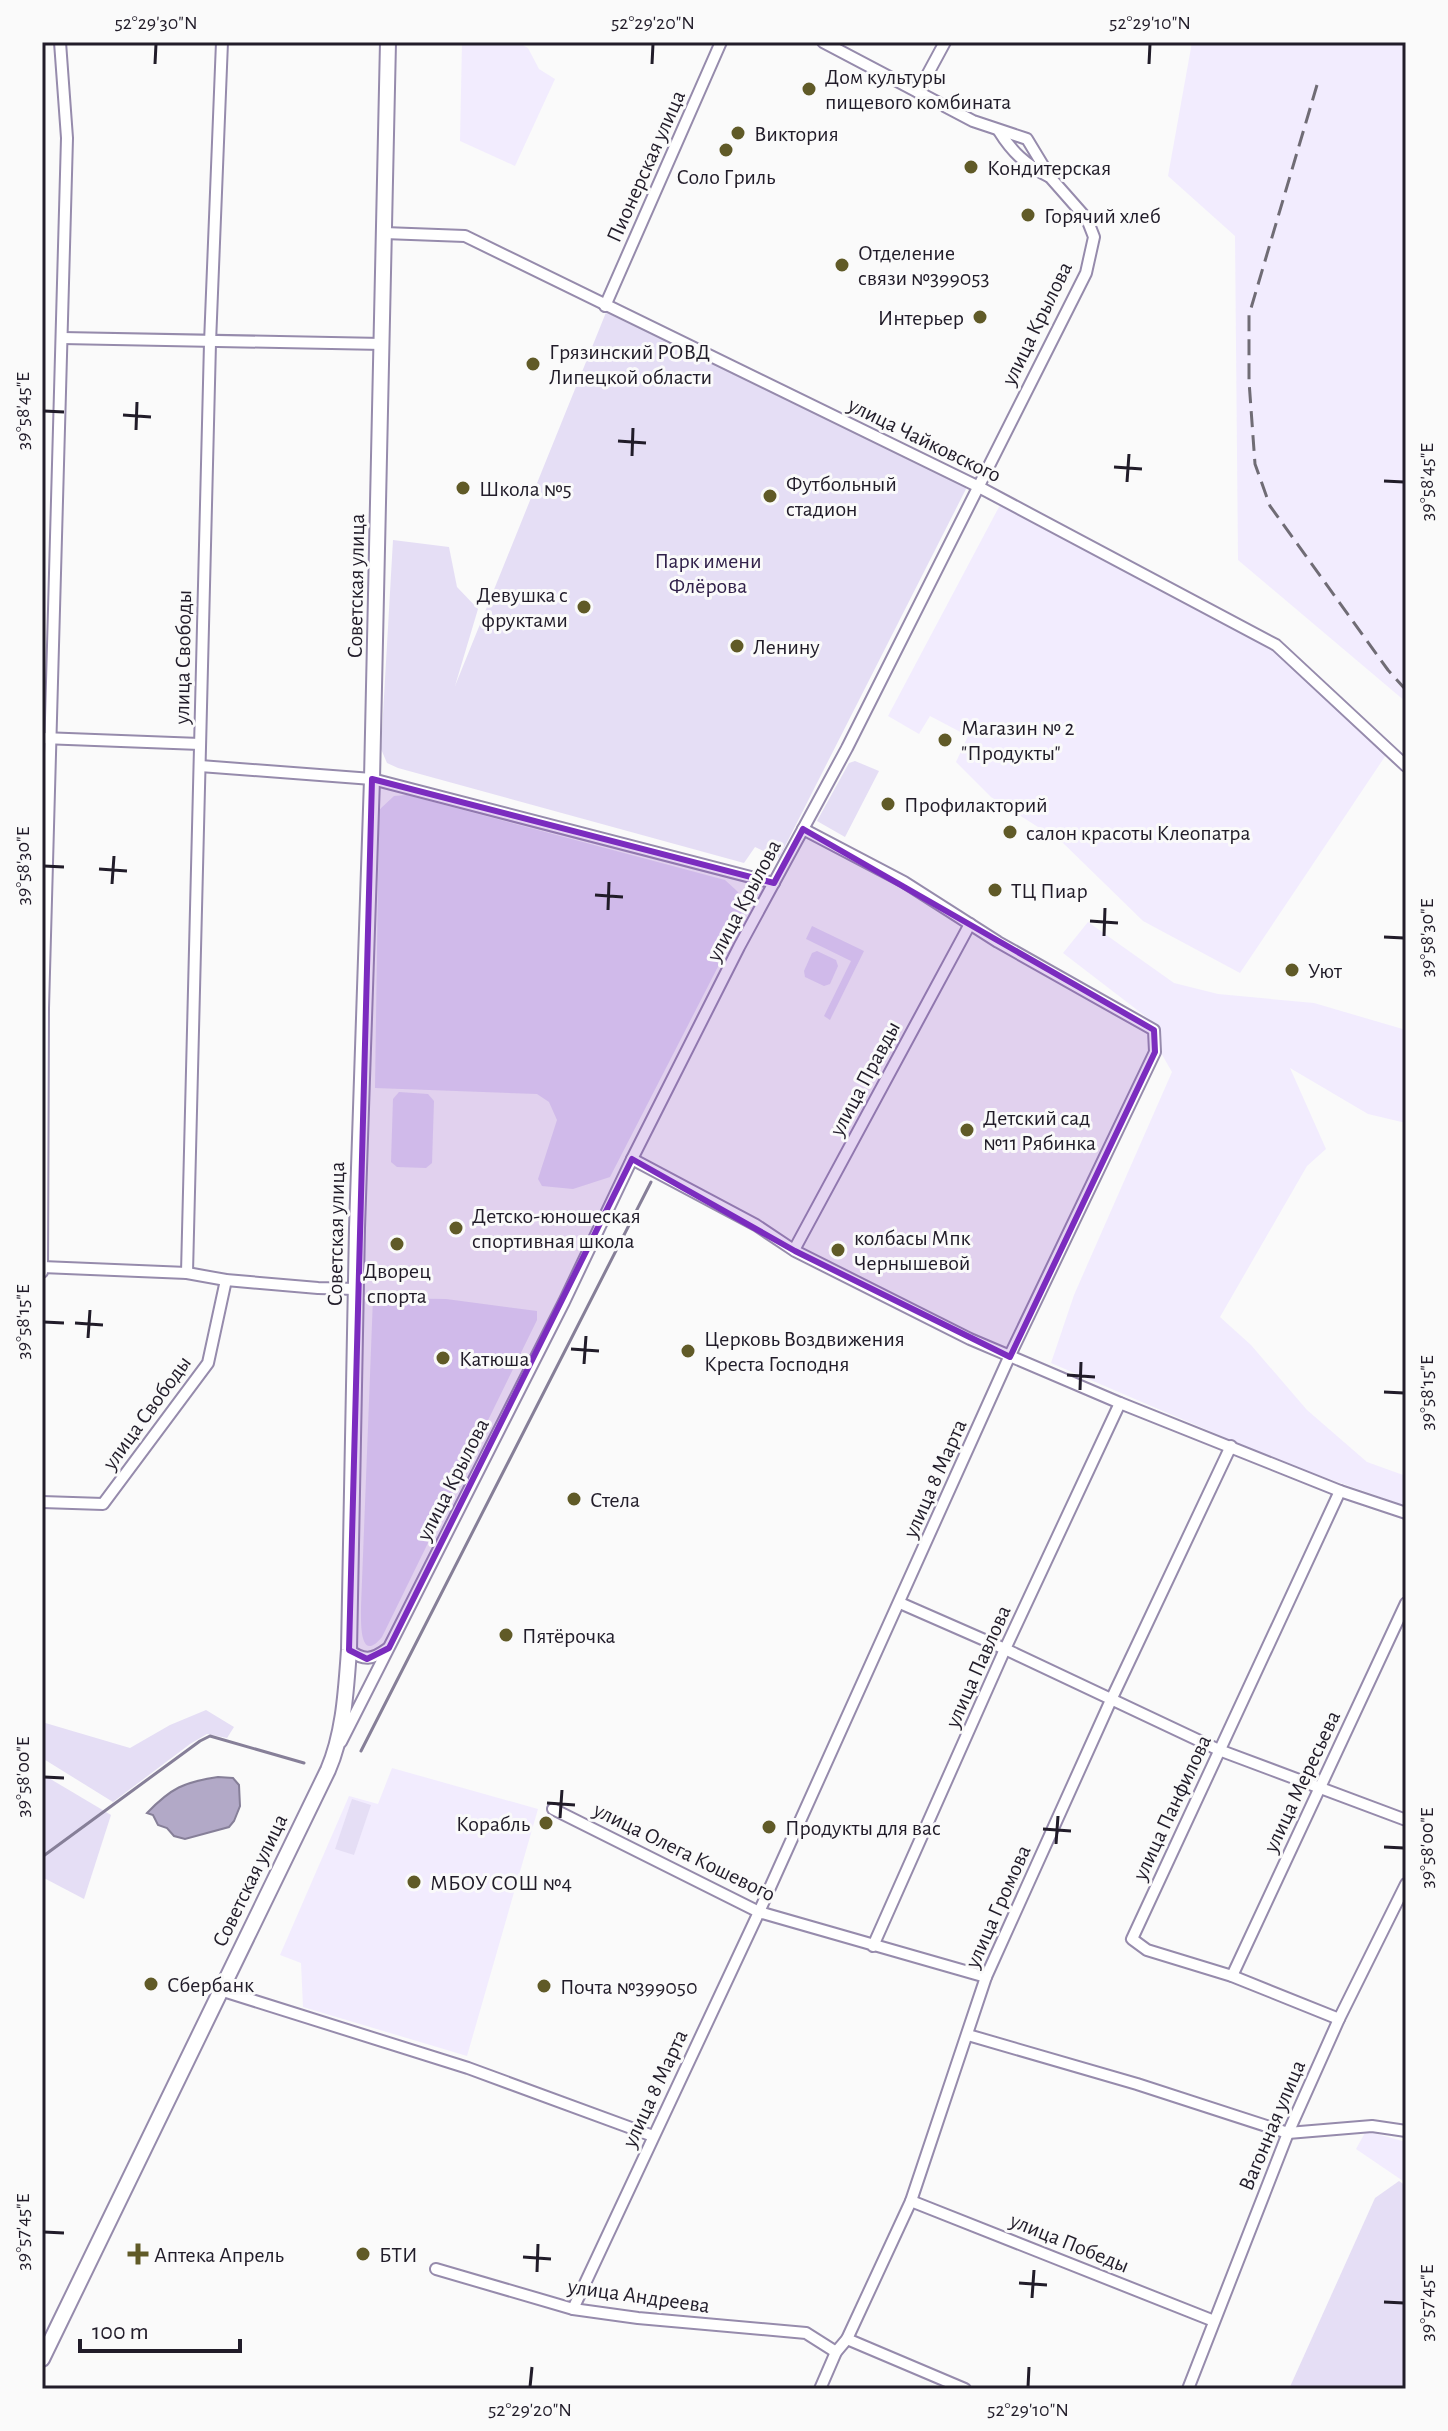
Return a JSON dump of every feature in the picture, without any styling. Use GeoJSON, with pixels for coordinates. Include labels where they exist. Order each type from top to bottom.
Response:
{"type":"FeatureCollection","features":[{"type":"Feature","properties":{"kind":"main road","name":"Советская улица"},"geometry":{"type":"LineString","coordinates":[[42,2359],[333,1758],[344,1706],[349,1650],[388,42]]}},
{"type":"Feature","properties":{"kind":"street"},"geometry":{"type":"LineString","coordinates":[[60,42],[67,138],[46,738],[42,1269],[187,1273],[226,1280],[356,1289]]}},
{"type":"Feature","properties":{"kind":"street","name":"улица Свободы"},"geometry":{"type":"LineString","coordinates":[[187,1273],[210,343],[222,42]]}},
{"type":"Feature","properties":{"kind":"street","name":"Пионерская улица"},"geometry":{"type":"LineString","coordinates":[[605,306],[721,42]]}},
{"type":"Feature","properties":{"kind":"street"},"geometry":{"type":"LineString","coordinates":[[823,42],[973,121],[1027,139],[1050,177]]}},
{"type":"Feature","properties":{"kind":"street"},"geometry":{"type":"LineString","coordinates":[[918,92],[945,42]]}},
{"type":"Feature","properties":{"kind":"street"},"geometry":{"type":"LineString","coordinates":[[999,131],[1010,148],[1029,167],[1050,177]]}},
{"type":"Feature","properties":{"kind":"street","name":"улица Крылова"},"geometry":{"type":"LineString","coordinates":[[333,1758],[564,1302],[632,1159],[847,748],[1086,273],[1094,237],[1087,219],[1050,177]]}},
{"type":"Feature","properties":{"kind":"street","name":"улица Чайковского"},"geometry":{"type":"LineString","coordinates":[[384,233],[465,236],[977,486],[1276,645],[1406,766]]}},
{"type":"Feature","properties":{"kind":"street"},"geometry":{"type":"LineString","coordinates":[[62,338],[383,344]]}},
{"type":"Feature","properties":{"kind":"street"},"geometry":{"type":"LineString","coordinates":[[46,738],[200,744]]}},
{"type":"Feature","properties":{"kind":"street"},"geometry":{"type":"LineString","coordinates":[[200,766],[372,779],[774,883]]}},
{"type":"Feature","properties":{"kind":"street","name":"улица 8 Марта"},"geometry":{"type":"LineString","coordinates":[[573,2309],[759,1912],[1010,1357],[1155,1052],[1154,1030],[970,924],[904,882],[803,829]]}},
{"type":"Feature","properties":{"kind":"street","name":"улица Правды"},"geometry":{"type":"LineString","coordinates":[[794,1250],[970,924]]}},
{"type":"Feature","properties":{"kind":"street"},"geometry":{"type":"LineString","coordinates":[[632,1159],[756,1225],[794,1250],[970,1339],[1340,1491],[1406,1513]]}},
{"type":"Feature","properties":{"kind":"street","name":"улица Свободы"},"geometry":{"type":"LineString","coordinates":[[42,1502],[103,1504],[208,1363],[226,1280]]}},
{"type":"Feature","properties":{"kind":"street","name":"улица Павлова"},"geometry":{"type":"LineString","coordinates":[[873,1946],[1005,1649],[1120,1403]]}},
{"type":"Feature","properties":{"kind":"street","name":"улица Громова"},"geometry":{"type":"LineString","coordinates":[[820,2389],[836,2352],[847,2339],[911,2201],[986,1977],[1111,1700],[1231,1446]]}},
{"type":"Feature","properties":{"kind":"street","name":"улица Панфилова"},"geometry":{"type":"LineString","coordinates":[[1339,2019],[1232,1976],[1147,1950],[1132,1939],[1340,1491]]}},
{"type":"Feature","properties":{"kind":"street"},"geometry":{"type":"LineString","coordinates":[[900,1603],[1219,1750],[1406,1820]]}},
{"type":"Feature","properties":{"kind":"street","name":"улица Мересьева"},"geometry":{"type":"LineString","coordinates":[[1232,1976],[1406,1603]]}},
{"type":"Feature","properties":{"kind":"street"},"geometry":{"type":"LineString","coordinates":[[349,1650],[367,1659],[389,1648]]}},
{"type":"Feature","properties":{"kind":"street","name":"улица Олега Кошевого"},"geometry":{"type":"LineString","coordinates":[[553,1809],[759,1912],[986,1977]]}},
{"type":"Feature","properties":{"kind":"street","name":"Вагонная улица"},"geometry":{"type":"LineString","coordinates":[[1188,2389],[1288,2133],[1339,2019],[1406,1884]]}},
{"type":"Feature","properties":{"kind":"street"},"geometry":{"type":"LineString","coordinates":[[220,1990],[468,2068],[653,2136]]}},
{"type":"Feature","properties":{"kind":"street"},"geometry":{"type":"LineString","coordinates":[[968,2035],[1137,2084],[1288,2133],[1372,2126],[1406,2131]]}},
{"type":"Feature","properties":{"kind":"street","name":"улица Победы"},"geometry":{"type":"LineString","coordinates":[[911,2201],[1214,2321]]}},
{"type":"Feature","properties":{"kind":"street","name":"улица Андреева"},"geometry":{"type":"LineString","coordinates":[[436,2269],[573,2309],[806,2333],[836,2352]]}},
{"type":"Feature","properties":{"kind":"street"},"geometry":{"type":"LineString","coordinates":[[847,2339],[965,2389]]}},
{"type":"Feature","properties":{"kind":"highlighted area"},"geometry":{"type":"Polygon","coordinates":[[[372,779],[774,883],[803,829],[1154,1030],[1155,1052],[1010,1357],[795,1251],[632,1159],[389,1648],[367,1659],[349,1650],[372,779]]]}},
{"type":"Feature","properties":{"kind":"shaded area"},"geometry":{"type":"Polygon","coordinates":[[[462,42],[517,42],[528,48],[539,69],[555,79],[515,166],[460,141],[462,42]]]}},
{"type":"Feature","properties":{"kind":"shaded area"},"geometry":{"type":"Polygon","coordinates":[[[1192,42],[1406,42],[1406,702],[1238,560],[1235,236],[1168,176],[1192,42]]]}},
{"type":"Feature","properties":{"kind":"shaded area"},"geometry":{"type":"Polygon","coordinates":[[[1000,505],[1253,635],[1392,746],[1240,973],[1143,921],[1063,843],[991,797],[956,762],[968,736],[930,716],[919,734],[888,716],[1000,505]]]}},
{"type":"Feature","properties":{"kind":"shaded area"},"geometry":{"type":"Polygon","coordinates":[[[1088,922],[1174,983],[1218,994],[1314,1003],[1406,1030],[1406,1123],[1368,1114],[1290,1068],[1326,1149],[1307,1166],[1220,1317],[1251,1345],[1307,1410],[1367,1462],[1406,1476],[1406,1506],[1284,1463],[1051,1363],[1074,1295],[1172,1072],[1153,1039],[1158,1026],[1063,953],[1088,922]]]}},
{"type":"Feature","properties":{"kind":"shaded area","name":"МБОУ СОШ №4"},"geometry":{"type":"Polygon","coordinates":[[[392,1768],[538,1809],[467,2056],[303,2007],[301,1963],[280,1955],[349,1796],[378,1804],[392,1768]]]}},
{"type":"Feature","properties":{"kind":"shaded area"},"geometry":{"type":"Polygon","coordinates":[[[218,1777],[233,1778],[239,1785],[240,1806],[229,1827],[185,1839],[174,1836],[147,1813],[179,1788],[218,1777]]]}},
{"type":"Feature","properties":{"kind":"shaded area"},"geometry":{"type":"Polygon","coordinates":[[[1366,2131],[1406,2142],[1406,2183],[1356,2149],[1366,2131]]]}},
{"type":"Feature","properties":{"kind":"green space","name":"Парк имени Флёрова"},"geometry":{"type":"Polygon","coordinates":[[[607,310],[968,485],[779,858],[755,847],[744,863],[398,768],[387,763],[381,749],[393,540],[449,547],[457,587],[478,609],[455,686],[607,310]]]}},
{"type":"Feature","properties":{"kind":"green space"},"geometry":{"type":"Polygon","coordinates":[[[855,761],[879,771],[845,837],[817,821],[849,763],[855,761]]]}},
{"type":"Feature","properties":{"kind":"green space"},"geometry":{"type":"Polygon","coordinates":[[[407,795],[725,880],[747,904],[743,918],[610,1177],[573,1189],[542,1186],[538,1179],[557,1120],[549,1102],[537,1094],[375,1088],[379,810],[394,796],[407,795]]]}},
{"type":"Feature","properties":{"kind":"green space"},"geometry":{"type":"Polygon","coordinates":[[[812,926],[864,951],[830,1020],[824,1016],[851,961],[806,939],[812,926]]]}},
{"type":"Feature","properties":{"kind":"green space"},"geometry":{"type":"Polygon","coordinates":[[[817,951],[836,960],[838,966],[830,984],[824,986],[805,977],[804,971],[812,953],[817,951]]]}},
{"type":"Feature","properties":{"kind":"green space"},"geometry":{"type":"Polygon","coordinates":[[[399,1092],[428,1094],[434,1101],[432,1163],[426,1168],[397,1167],[391,1162],[393,1099],[399,1092]]]}},
{"type":"Feature","properties":{"kind":"green space"},"geometry":{"type":"Polygon","coordinates":[[[373,1298],[446,1299],[537,1311],[537,1320],[382,1637],[369,1646],[363,1637],[361,1607],[373,1298]]]}},
{"type":"Feature","properties":{"kind":"green space"},"geometry":{"type":"Polygon","coordinates":[[[206,1710],[234,1727],[227,1738],[207,1734],[113,1802],[42,1758],[42,1722],[130,1748],[170,1725],[206,1710]]]}},
{"type":"Feature","properties":{"kind":"green space"},"geometry":{"type":"Polygon","coordinates":[[[42,1774],[111,1815],[84,1899],[42,1877],[42,1774]]]}},
{"type":"Feature","properties":{"kind":"green space"},"geometry":{"type":"Polygon","coordinates":[[[352,1799],[371,1805],[354,1855],[335,1849],[352,1799]]]}},
{"type":"Feature","properties":{"kind":"green space"},"geometry":{"type":"Polygon","coordinates":[[[1399,2181],[1406,2186],[1406,2389],[1289,2389],[1375,2198],[1399,2181]]]}},
{"type":"Feature","properties":{"kind":"waterway"},"geometry":{"type":"LineString","coordinates":[[361,1751],[651,1182]]}},
{"type":"Feature","properties":{"kind":"waterway"},"geometry":{"type":"LineString","coordinates":[[42,1857],[210,1736],[304,1763]]}},
{"type":"Feature","properties":{"kind":"railway"},"geometry":{"type":"LineString","coordinates":[[1317,85],[1249,315],[1249,381],[1255,464],[1270,506],[1388,670],[1406,690]]}},
{"type":"Feature","properties":{"kind":"place","name":"Дом культуры пищевого комбината"},"geometry":{"type":"Point","coordinates":[809,89]}},
{"type":"Feature","properties":{"kind":"place","name":"Виктория"},"geometry":{"type":"Point","coordinates":[738,133]}},
{"type":"Feature","properties":{"kind":"place","name":"Соло Гриль"},"geometry":{"type":"Point","coordinates":[726,150]}},
{"type":"Feature","properties":{"kind":"place","name":"Кондитерская"},"geometry":{"type":"Point","coordinates":[971,167]}},
{"type":"Feature","properties":{"kind":"place","name":"Горячий хлеб"},"geometry":{"type":"Point","coordinates":[1028,215]}},
{"type":"Feature","properties":{"kind":"place","name":"Отделение связи №399053"},"geometry":{"type":"Point","coordinates":[842,265]}},
{"type":"Feature","properties":{"kind":"place","name":"Интерьер"},"geometry":{"type":"Point","coordinates":[980,317]}},
{"type":"Feature","properties":{"kind":"place","name":"Грязинский РОВД Липецкой области"},"geometry":{"type":"Point","coordinates":[533,364]}},
{"type":"Feature","properties":{"kind":"place","name":"Школа №5"},"geometry":{"type":"Point","coordinates":[463,488]}},
{"type":"Feature","properties":{"kind":"place","name":"Футбольный стадион"},"geometry":{"type":"Point","coordinates":[770,496]}},
{"type":"Feature","properties":{"kind":"place","name":"Девушка с фруктами"},"geometry":{"type":"Point","coordinates":[584,607]}},
{"type":"Feature","properties":{"kind":"place","name":"Ленину"},"geometry":{"type":"Point","coordinates":[737,646]}},
{"type":"Feature","properties":{"kind":"place","name":"Магазин № 2 \"Продукты\""},"geometry":{"type":"Point","coordinates":[945,740]}},
{"type":"Feature","properties":{"kind":"place","name":"Профилакторий"},"geometry":{"type":"Point","coordinates":[888,804]}},
{"type":"Feature","properties":{"kind":"place","name":"салон красоты Клеопатра"},"geometry":{"type":"Point","coordinates":[1010,832]}},
{"type":"Feature","properties":{"kind":"place","name":"ТЦ Пиар"},"geometry":{"type":"Point","coordinates":[995,890]}},
{"type":"Feature","properties":{"kind":"place","name":"Уют"},"geometry":{"type":"Point","coordinates":[1292,970]}},
{"type":"Feature","properties":{"kind":"place","name":"Детский сад №11 Рябинка"},"geometry":{"type":"Point","coordinates":[967,1130]}},
{"type":"Feature","properties":{"kind":"place","name":"Детско-юношеская спортивная школа"},"geometry":{"type":"Point","coordinates":[456,1228]}},
{"type":"Feature","properties":{"kind":"place","name":"Дворец спорта"},"geometry":{"type":"Point","coordinates":[397,1244]}},
{"type":"Feature","properties":{"kind":"place","name":"колбасы Мпк Чернышевой"},"geometry":{"type":"Point","coordinates":[838,1250]}},
{"type":"Feature","properties":{"kind":"place","name":"Церковь Воздвижения Креста Господня"},"geometry":{"type":"Point","coordinates":[688,1351]}},
{"type":"Feature","properties":{"kind":"place","name":"Катюша"},"geometry":{"type":"Point","coordinates":[443,1358]}},
{"type":"Feature","properties":{"kind":"place","name":"Стела"},"geometry":{"type":"Point","coordinates":[574,1499]}},
{"type":"Feature","properties":{"kind":"place","name":"Пятёрочка"},"geometry":{"type":"Point","coordinates":[506,1635]}},
{"type":"Feature","properties":{"kind":"place","name":"Корабль"},"geometry":{"type":"Point","coordinates":[546,1823]}},
{"type":"Feature","properties":{"kind":"place","name":"Продукты для вас"},"geometry":{"type":"Point","coordinates":[769,1827]}},
{"type":"Feature","properties":{"kind":"place","name":"МБОУ СОШ №4"},"geometry":{"type":"Point","coordinates":[414,1882]}},
{"type":"Feature","properties":{"kind":"place","name":"Сбербанк"},"geometry":{"type":"Point","coordinates":[151,1984]}},
{"type":"Feature","properties":{"kind":"place","name":"Почта №399050"},"geometry":{"type":"Point","coordinates":[544,1986]}},
{"type":"Feature","properties":{"kind":"place","name":"Аптека Апрель"},"geometry":{"type":"Point","coordinates":[138,2254]}},
{"type":"Feature","properties":{"kind":"place","name":"БТИ"},"geometry":{"type":"Point","coordinates":[363,2254]}}]}
